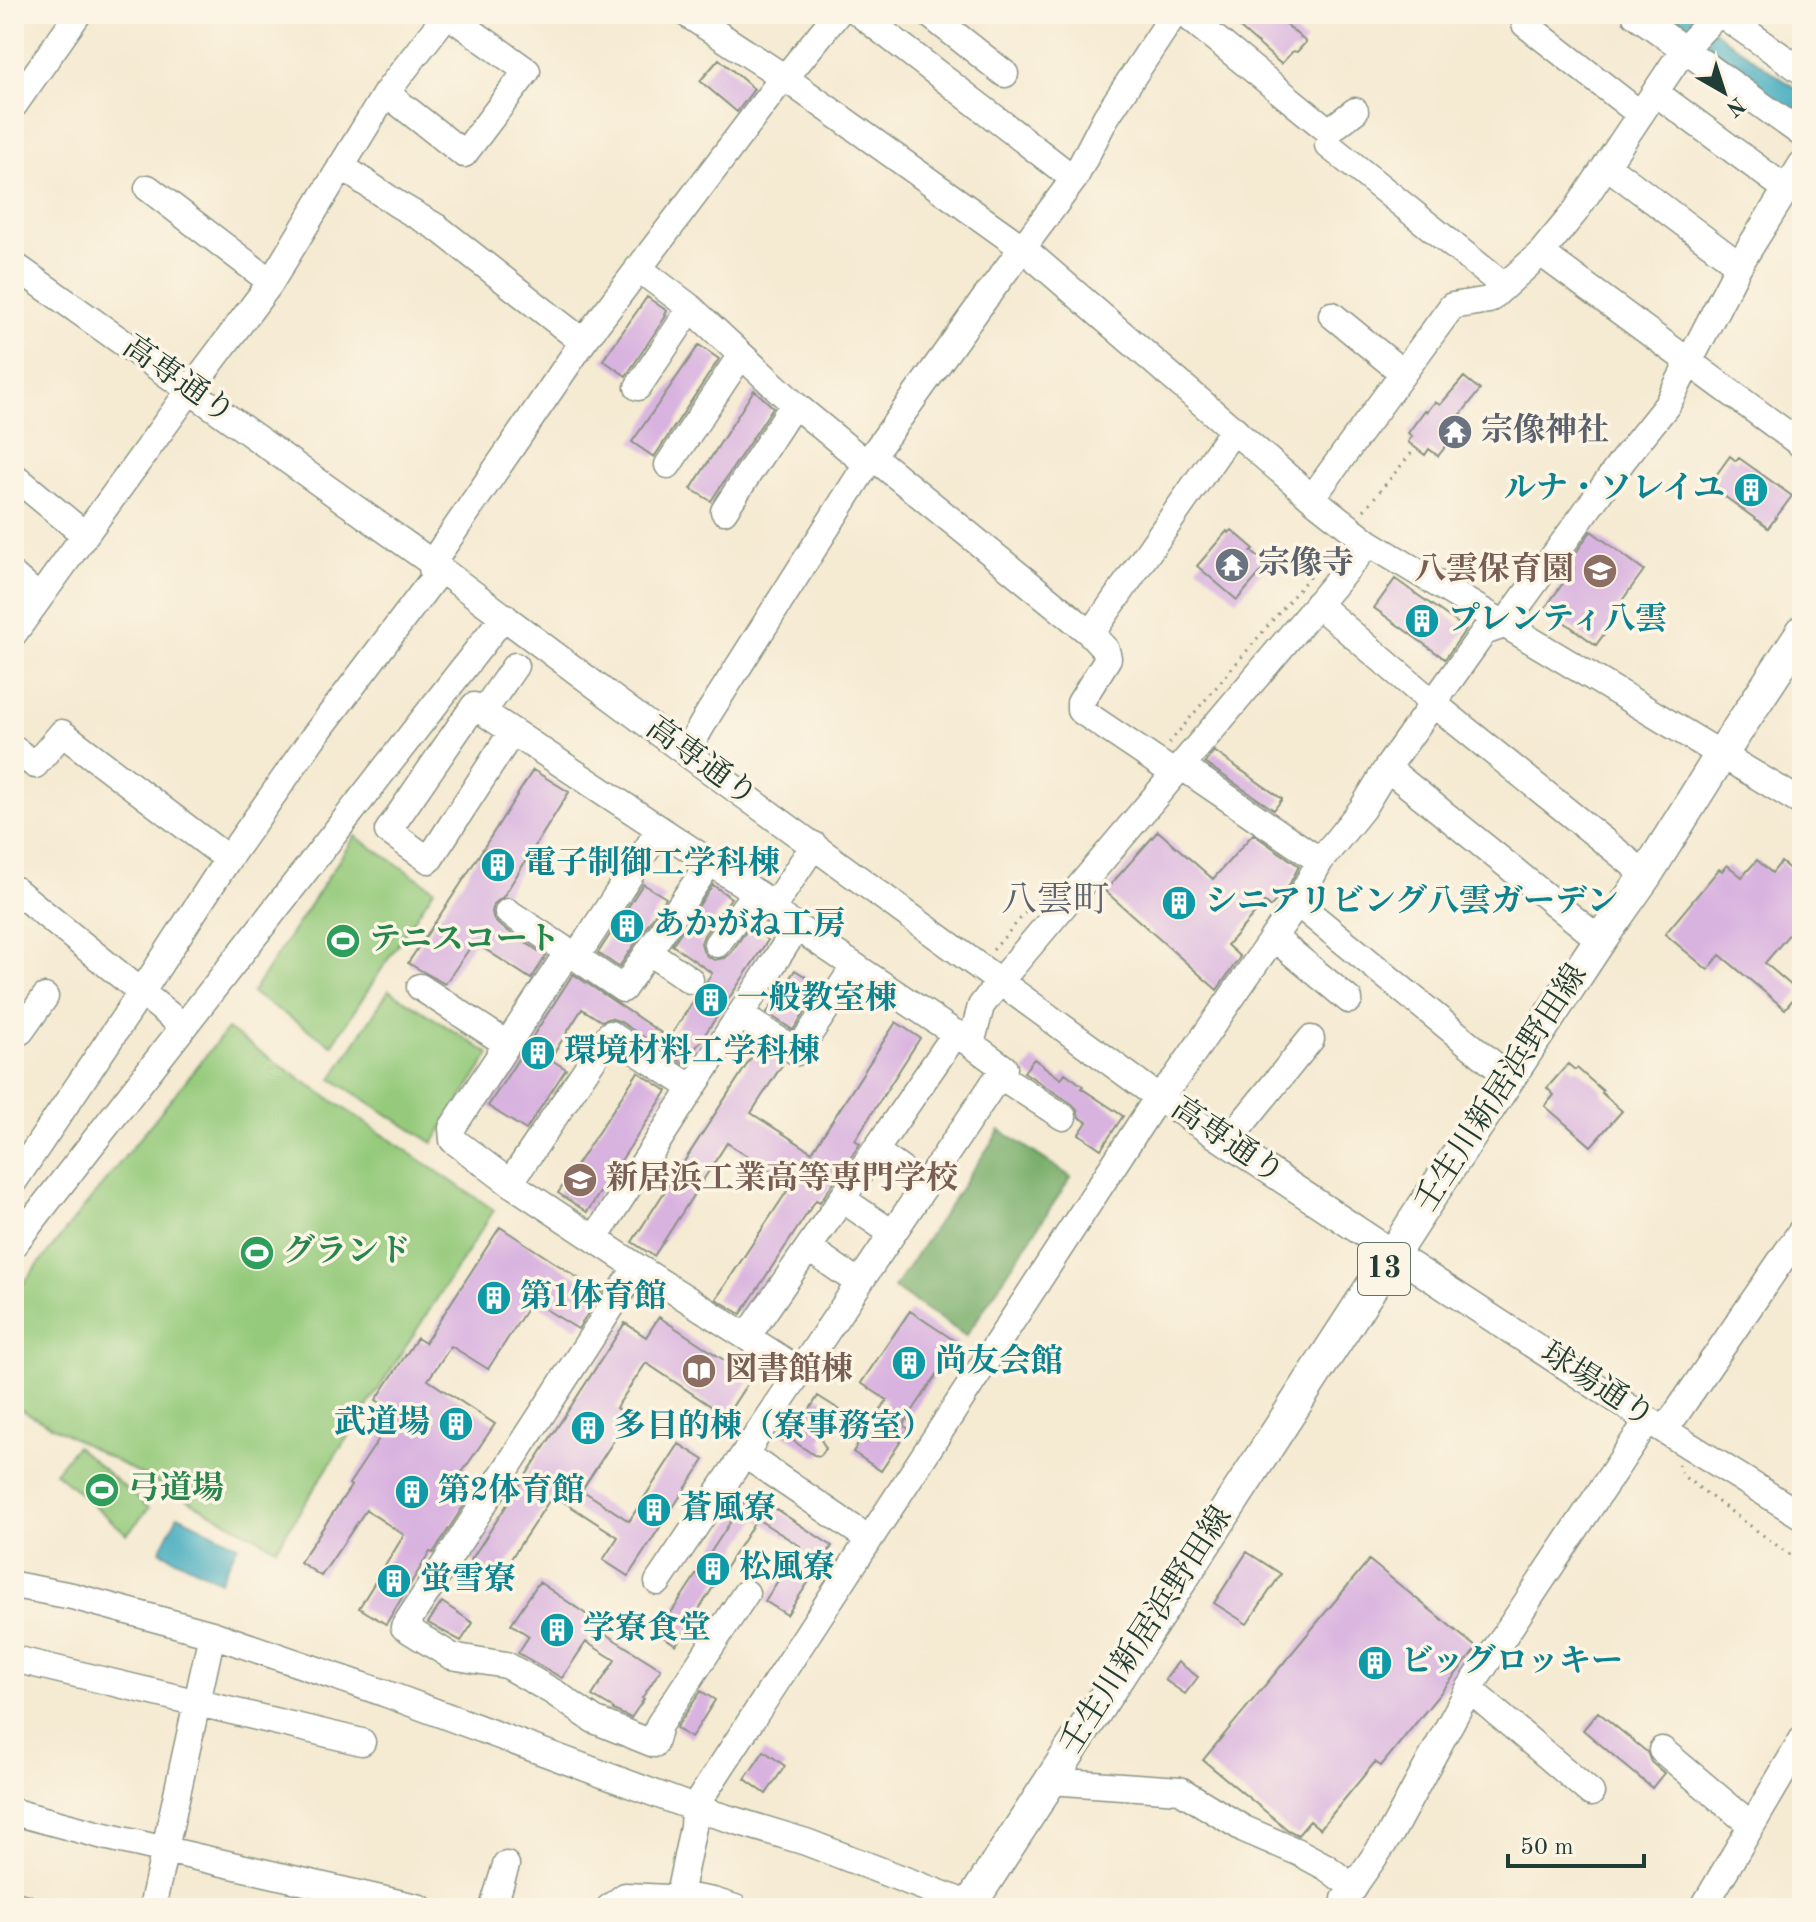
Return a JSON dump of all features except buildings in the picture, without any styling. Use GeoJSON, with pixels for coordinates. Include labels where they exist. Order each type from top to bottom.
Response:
{"type":"FeatureCollection","features":[{"type":"Feature","properties":{"kind":"main road","name":"壬生川新居浜野田線"},"geometry":{"type":"LineString","coordinates":[[972,1907],[1049,1781],[1509,1077],[1646,875],[1802,632]]}},
{"type":"Feature","properties":{"kind":"street"},"geometry":{"type":"LineString","coordinates":[[14,105],[78,14]]}},
{"type":"Feature","properties":{"kind":"street"},"geometry":{"type":"LineString","coordinates":[[14,633],[271,282],[386,93],[447,14],[527,71],[464,154],[386,93]]}},
{"type":"Feature","properties":{"kind":"street"},"geometry":{"type":"LineString","coordinates":[[687,14],[785,78],[1024,249],[1359,535],[1802,803]]}},
{"type":"Feature","properties":{"kind":"street"},"geometry":{"type":"LineString","coordinates":[[14,1181],[228,859],[312,739],[433,579],[432,563],[583,342],[776,87],[837,14]]}},
{"type":"Feature","properties":{"kind":"street"},"geometry":{"type":"LineString","coordinates":[[860,14],[1074,179]]}},
{"type":"Feature","properties":{"kind":"street"},"geometry":{"type":"LineString","coordinates":[[929,14],[1005,74]]}},
{"type":"Feature","properties":{"kind":"street"},"geometry":{"type":"LineString","coordinates":[[686,753],[869,460],[1074,179],[1106,117],[1174,14]]}},
{"type":"Feature","properties":{"kind":"street"},"geometry":{"type":"LineString","coordinates":[[1185,14],[1330,132],[1355,111]]}},
{"type":"Feature","properties":{"kind":"street"},"geometry":{"type":"LineString","coordinates":[[1635,14],[1802,134]]}},
{"type":"Feature","properties":{"kind":"street"},"geometry":{"type":"LineString","coordinates":[[1312,498],[1452,306],[1489,300],[1541,253],[1575,212],[1685,47],[1717,16],[1802,71]]}},
{"type":"Feature","properties":{"kind":"street"},"geometry":{"type":"LineString","coordinates":[[1525,24],[1786,189]]}},
{"type":"Feature","properties":{"kind":"street"},"geometry":{"type":"LineString","coordinates":[[1328,145],[1504,286]]}},
{"type":"Feature","properties":{"kind":"street"},"geometry":{"type":"LineString","coordinates":[[671,1900],[693,1827],[694,1808],[869,1539],[1158,1097],[1175,1079],[1297,903],[1320,861],[1362,809],[1387,768],[1484,632],[1504,625],[1623,460],[1667,405],[1739,265],[1802,164]]}},
{"type":"Feature","properties":{"kind":"street"},"geometry":{"type":"LineString","coordinates":[[1606,165],[1739,265]]}},
{"type":"Feature","properties":{"kind":"street"},"geometry":{"type":"LineString","coordinates":[[341,166],[438,228],[583,342]]}},
{"type":"Feature","properties":{"kind":"street"},"geometry":{"type":"LineString","coordinates":[[148,188],[271,282]]}},
{"type":"Feature","properties":{"kind":"street"},"geometry":{"type":"LineString","coordinates":[[1541,253],[1802,445]]}},
{"type":"Feature","properties":{"kind":"street","name":"高専通り"},"geometry":{"type":"LineString","coordinates":[[14,265],[432,563],[686,753],[1158,1097],[1394,1254]]}},
{"type":"Feature","properties":{"kind":"street"},"geometry":{"type":"LineString","coordinates":[[638,268],[691,308],[794,404],[1091,634],[1106,650],[1108,658],[1080,703],[1080,710],[1320,861]]}},
{"type":"Feature","properties":{"kind":"street"},"geometry":{"type":"LineString","coordinates":[[638,387],[691,308]]}},
{"type":"Feature","properties":{"kind":"street"},"geometry":{"type":"LineString","coordinates":[[1332,315],[1403,373]]}},
{"type":"Feature","properties":{"kind":"street"},"geometry":{"type":"LineString","coordinates":[[668,465],[741,355]]}},
{"type":"Feature","properties":{"kind":"street"},"geometry":{"type":"LineString","coordinates":[[724,511],[794,404]]}},
{"type":"Feature","properties":{"kind":"street"},"geometry":{"type":"LineString","coordinates":[[1091,634],[1234,429]]}},
{"type":"Feature","properties":{"kind":"street"},"geometry":{"type":"LineString","coordinates":[[14,476],[85,535]]}},
{"type":"Feature","properties":{"kind":"street"},"geometry":{"type":"LineString","coordinates":[[747,1337],[875,1151],[963,1039],[981,1006],[1000,981],[1317,604],[1359,535]]}},
{"type":"Feature","properties":{"kind":"street"},"geometry":{"type":"LineString","coordinates":[[14,576],[39,598]]}},
{"type":"Feature","properties":{"kind":"street"},"geometry":{"type":"LineString","coordinates":[[1317,604],[1434,704],[1646,875]]}},
{"type":"Feature","properties":{"kind":"street"},"geometry":{"type":"LineString","coordinates":[[14,1244],[504,616]]}},
{"type":"Feature","properties":{"kind":"street"},"geometry":{"type":"LineString","coordinates":[[483,712],[515,666]]}},
{"type":"Feature","properties":{"kind":"street"},"geometry":{"type":"LineString","coordinates":[[512,732],[429,860],[388,831],[474,706],[710,862],[797,927],[1004,1068],[658,1582]]}},
{"type":"Feature","properties":{"kind":"street"},"geometry":{"type":"LineString","coordinates":[[14,749],[35,765],[62,733],[228,859]]}},
{"type":"Feature","properties":{"kind":"street"},"geometry":{"type":"LineString","coordinates":[[1387,768],[1600,940]]}},
{"type":"Feature","properties":{"kind":"street"},"geometry":{"type":"LineString","coordinates":[[660,829],[507,1044],[452,1128],[453,1140],[510,1183],[800,1371]]}},
{"type":"Feature","properties":{"kind":"street"},"geometry":{"type":"LineString","coordinates":[[717,944],[763,901],[814,845]]}},
{"type":"Feature","properties":{"kind":"street"},"geometry":{"type":"LineString","coordinates":[[508,912],[623,989],[710,862]]}},
{"type":"Feature","properties":{"kind":"street"},"geometry":{"type":"LineString","coordinates":[[14,889],[183,1026]]}},
{"type":"Feature","properties":{"kind":"street"},"geometry":{"type":"LineString","coordinates":[[1297,903],[1509,1077]]}},
{"type":"Feature","properties":{"kind":"street"},"geometry":{"type":"LineString","coordinates":[[595,1238],[797,927]]}},
{"type":"Feature","properties":{"kind":"street"},"geometry":{"type":"LineString","coordinates":[[1273,937],[1349,1000]]}},
{"type":"Feature","properties":{"kind":"street"},"geometry":{"type":"LineString","coordinates":[[649,952],[690,980]]}},
{"type":"Feature","properties":{"kind":"street"},"geometry":{"type":"LineString","coordinates":[[740,1015],[797,1052],[855,966]]}},
{"type":"Feature","properties":{"kind":"street"},"geometry":{"type":"LineString","coordinates":[[420,987],[507,1044]]}},
{"type":"Feature","properties":{"kind":"street"},"geometry":{"type":"LineString","coordinates":[[21,1019],[45,997]]}},
{"type":"Feature","properties":{"kind":"street"},"geometry":{"type":"LineString","coordinates":[[510,1183],[610,1034],[692,1088]]}},
{"type":"Feature","properties":{"kind":"street"},"geometry":{"type":"LineString","coordinates":[[1227,1142],[1311,1039]]}},
{"type":"Feature","properties":{"kind":"street"},"geometry":{"type":"LineString","coordinates":[[999,1075],[1063,1117]]}},
{"type":"Feature","properties":{"kind":"street"},"geometry":{"type":"LineString","coordinates":[[875,1151],[924,1186]]}},
{"type":"Feature","properties":{"kind":"street"},"geometry":{"type":"LineString","coordinates":[[842,1199],[892,1233]]}},
{"type":"Feature","properties":{"kind":"street"},"geometry":{"type":"LineString","coordinates":[[1049,1781],[1180,1790],[1244,1829],[1326,1867],[1347,1901],[1391,1833],[1469,1689],[1656,1425],[1802,1230]]}},
{"type":"Feature","properties":{"kind":"street"},"geometry":{"type":"LineString","coordinates":[[808,1248],[859,1283]]}},
{"type":"Feature","properties":{"kind":"street","name":"球場通り"},"geometry":{"type":"LineString","coordinates":[[1394,1254],[1802,1516]]}},
{"type":"Feature","properties":{"kind":"street"},"geometry":{"type":"LineString","coordinates":[[637,1267],[404,1627],[451,1656],[506,1665],[594,1720],[654,1744],[659,1725],[746,1593]]}},
{"type":"Feature","properties":{"kind":"street"},"geometry":{"type":"LineString","coordinates":[[744,1454],[869,1539]]}},
{"type":"Feature","properties":{"kind":"street"},"geometry":{"type":"LineString","coordinates":[[14,1585],[72,1596],[212,1634],[384,1693],[694,1808],[806,1842],[972,1907]]}},
{"type":"Feature","properties":{"kind":"street"},"geometry":{"type":"LineString","coordinates":[[152,1908],[212,1634]]}},
{"type":"Feature","properties":{"kind":"street"},"geometry":{"type":"LineString","coordinates":[[14,1659],[362,1742]]}},
{"type":"Feature","properties":{"kind":"street"},"geometry":{"type":"LineString","coordinates":[[1469,1689],[1591,1793]]}},
{"type":"Feature","properties":{"kind":"street"},"geometry":{"type":"LineString","coordinates":[[1703,1908],[1802,1740]]}},
{"type":"Feature","properties":{"kind":"street"},"geometry":{"type":"LineString","coordinates":[[1662,1750],[1751,1825]]}},
{"type":"Feature","properties":{"kind":"street"},"geometry":{"type":"LineString","coordinates":[[14,1812],[164,1850],[420,1908]]}},
{"type":"Feature","properties":{"kind":"street"},"geometry":{"type":"LineString","coordinates":[[493,1908],[506,1865]]}},
{"type":"Feature","properties":{"kind":"street"},"geometry":{"type":"LineString","coordinates":[[609,1908],[625,1896],[720,1906]]}},
{"type":"Feature","properties":{"kind":"street"},"geometry":{"type":"LineString","coordinates":[[14,1905],[26,1908]]}},
{"type":"Feature","properties":{"kind":"path"},"geometry":{"type":"LineString","coordinates":[[1359,535],[1414,450]]}},
{"type":"Feature","properties":{"kind":"path"},"geometry":{"type":"LineString","coordinates":[[1678,1462],[1683,1476],[1802,1564]]}},
{"type":"Feature","properties":{"kind":"green space","name":"テニスコート"},"geometry":{"type":"Polygon","coordinates":[[[355,836],[434,889],[332,1045],[252,993],[355,836]]]}},
{"type":"Feature","properties":{"kind":"green space","name":"テニスコート"},"geometry":{"type":"Polygon","coordinates":[[[389,990],[490,1054],[433,1143],[332,1079],[389,990]]]}},
{"type":"Feature","properties":{"kind":"green space","name":"グランド"},"geometry":{"type":"Polygon","coordinates":[[[227,1029],[494,1210],[276,1548],[14,1406],[14,1295],[227,1029]]]}},
{"type":"Feature","properties":{"kind":"green space"},"geometry":{"type":"Polygon","coordinates":[[[1000,1130],[1071,1177],[966,1336],[894,1288],[1000,1130]]]}},
{"type":"Feature","properties":{"kind":"green space","name":"弓道場"},"geometry":{"type":"Polygon","coordinates":[[[76,1446],[149,1508],[127,1534],[55,1472],[76,1446]]]}},
{"type":"Feature","properties":{"kind":"water"},"geometry":{"type":"Polygon","coordinates":[[[1652,14],[1697,14],[1717,33],[1802,93],[1802,118],[1652,14]]]}},
{"type":"Feature","properties":{"kind":"water"},"geometry":{"type":"Polygon","coordinates":[[[178,1515],[238,1545],[220,1581],[160,1551],[178,1515]]]}},
{"type":"Feature","properties":{"kind":"place","name":"宗像神社"},"geometry":{"type":"Point","coordinates":[1455,432]}},
{"type":"Feature","properties":{"kind":"place","name":"ルナ・ソレイユ"},"geometry":{"type":"Point","coordinates":[1751,490]}},
{"type":"Feature","properties":{"kind":"place","name":"宗像寺"},"geometry":{"type":"Point","coordinates":[1232,565]}},
{"type":"Feature","properties":{"kind":"place","name":"八雲保育園"},"geometry":{"type":"Point","coordinates":[1600,571]}},
{"type":"Feature","properties":{"kind":"place","name":"プレンティ八雲"},"geometry":{"type":"Point","coordinates":[1422,621]}},
{"type":"Feature","properties":{"kind":"place","name":"電子制御工学科棟"},"geometry":{"type":"Point","coordinates":[498,865]}},
{"type":"Feature","properties":{"kind":"place","name":"シニアリビング八雲ガーデン"},"geometry":{"type":"Point","coordinates":[1179,903]}},
{"type":"Feature","properties":{"kind":"place","name":"あかがね工房"},"geometry":{"type":"Point","coordinates":[627,926]}},
{"type":"Feature","properties":{"kind":"place","name":"テニスコート"},"geometry":{"type":"Point","coordinates":[343,941]}},
{"type":"Feature","properties":{"kind":"place","name":"一般教室棟"},"geometry":{"type":"Point","coordinates":[711,1000]}},
{"type":"Feature","properties":{"kind":"place","name":"環境材料工学科棟"},"geometry":{"type":"Point","coordinates":[538,1053]}},
{"type":"Feature","properties":{"kind":"place","name":"新居浜工業高等専門学校"},"geometry":{"type":"Point","coordinates":[580,1180]}},
{"type":"Feature","properties":{"kind":"place","name":"グランド"},"geometry":{"type":"Point","coordinates":[257,1253]}},
{"type":"Feature","properties":{"kind":"place","name":"第1体育館"},"geometry":{"type":"Point","coordinates":[494,1298]}},
{"type":"Feature","properties":{"kind":"place","name":"尚友会館"},"geometry":{"type":"Point","coordinates":[909,1363]}},
{"type":"Feature","properties":{"kind":"place","name":"図書館棟"},"geometry":{"type":"Point","coordinates":[699,1371]}},
{"type":"Feature","properties":{"kind":"place","name":"武道場"},"geometry":{"type":"Point","coordinates":[456,1424]}},
{"type":"Feature","properties":{"kind":"place","name":"多目的棟（寮事務室）"},"geometry":{"type":"Point","coordinates":[588,1428]}},
{"type":"Feature","properties":{"kind":"place","name":"弓道場"},"geometry":{"type":"Point","coordinates":[102,1490]}},
{"type":"Feature","properties":{"kind":"place","name":"第2体育館"},"geometry":{"type":"Point","coordinates":[412,1492]}},
{"type":"Feature","properties":{"kind":"place","name":"蒼風寮"},"geometry":{"type":"Point","coordinates":[654,1510]}},
{"type":"Feature","properties":{"kind":"place","name":"松風寮"},"geometry":{"type":"Point","coordinates":[713,1569]}},
{"type":"Feature","properties":{"kind":"place","name":"蛍雪寮"},"geometry":{"type":"Point","coordinates":[394,1581]}},
{"type":"Feature","properties":{"kind":"place","name":"学寮食堂"},"geometry":{"type":"Point","coordinates":[557,1630]}},
{"type":"Feature","properties":{"kind":"place","name":"ビッグロッキー"},"geometry":{"type":"Point","coordinates":[1375,1663]}},
{"type":"Feature","properties":{"kind":"district","name":"八雲町"},"geometry":{"type":"Point","coordinates":[1055,902]}}]}
